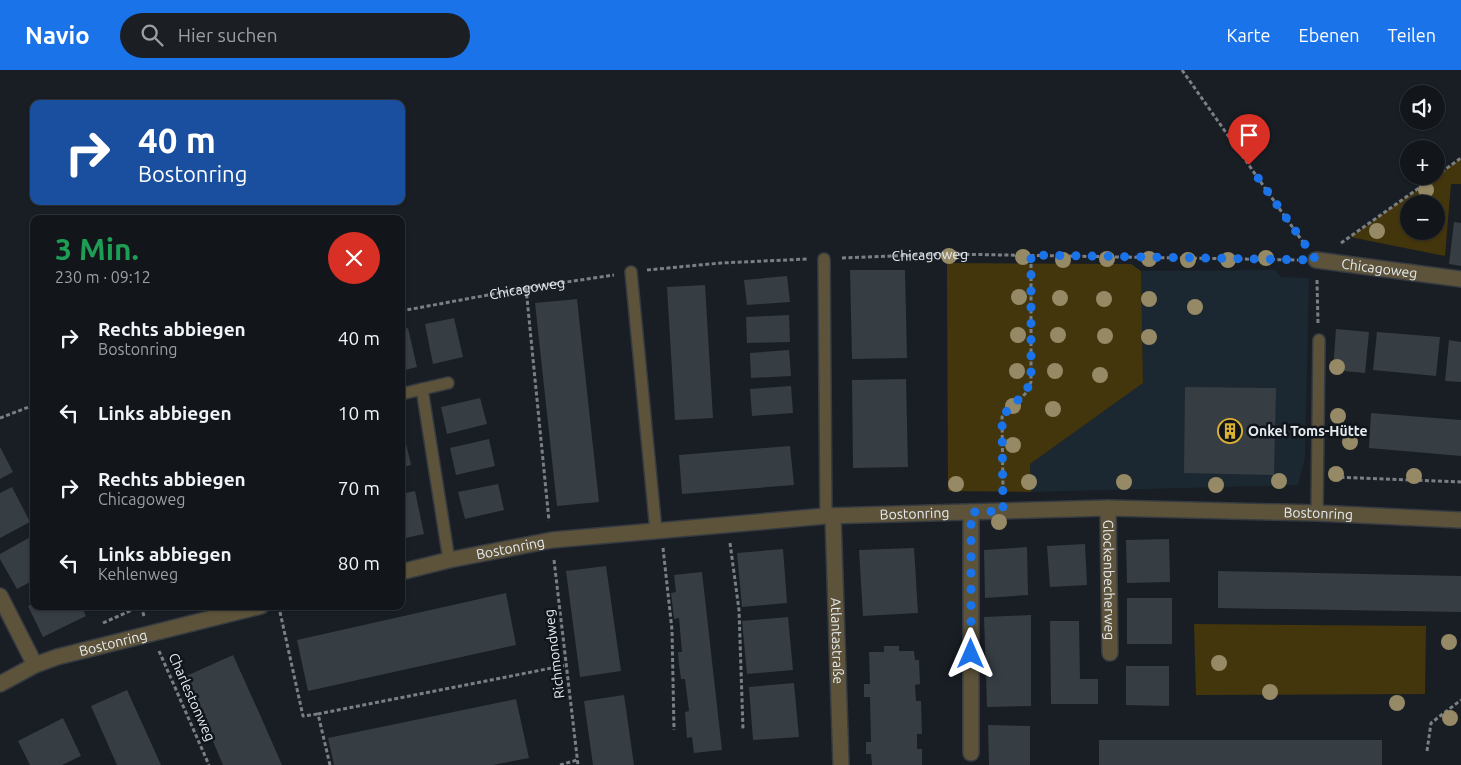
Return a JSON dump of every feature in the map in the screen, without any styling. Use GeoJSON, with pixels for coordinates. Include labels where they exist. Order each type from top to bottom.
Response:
{"type":"FeatureCollection","features":[{"type":"Feature","properties":{"kind":"street","name":"Chicagoweg"},"geometry":{"type":"LineString","coordinates":[[1316,260],[1461,279]]}},
{"type":"Feature","properties":{"kind":"street","name":"Bostonring"},"geometry":{"type":"LineString","coordinates":[[405,571],[449,560],[552,540],[829,516],[1108,508],[1317,513],[1461,520]]}},
{"type":"Feature","properties":{"kind":"street","name":"Glockenbecherweg"},"geometry":{"type":"LineString","coordinates":[[1108,508],[1110,653]]}},
{"type":"Feature","properties":{"kind":"street"},"geometry":{"type":"LineString","coordinates":[[970,753],[971,512]]}},
{"type":"Feature","properties":{"kind":"street","name":"Atlantastraße"},"geometry":{"type":"LineString","coordinates":[[829,516],[841,765]]}},
{"type":"Feature","properties":{"kind":"street"},"geometry":{"type":"LineString","coordinates":[[0,596],[35,665]]}},
{"type":"Feature","properties":{"kind":"street","name":"Bostonring"},"geometry":{"type":"LineString","coordinates":[[0,684],[35,665],[58,657],[237,610]]}},
{"type":"Feature","properties":{"kind":"lane"},"geometry":{"type":"LineString","coordinates":[[824,259],[829,516]]}},
{"type":"Feature","properties":{"kind":"lane"},"geometry":{"type":"LineString","coordinates":[[631,272],[656,531]]}},
{"type":"Feature","properties":{"kind":"lane"},"geometry":{"type":"LineString","coordinates":[[1317,513],[1319,340]]}},
{"type":"Feature","properties":{"kind":"lane"},"geometry":{"type":"LineString","coordinates":[[405,393],[448,383]]}},
{"type":"Feature","properties":{"kind":"lane"},"geometry":{"type":"LineString","coordinates":[[422,389],[449,560]]}},
{"type":"Feature","properties":{"kind":"path"},"geometry":{"type":"LineString","coordinates":[[1182,70],[1316,260],[1319,340]]}},
{"type":"Feature","properties":{"kind":"path"},"geometry":{"type":"LineString","coordinates":[[1445,170],[1461,158]]}},
{"type":"Feature","properties":{"kind":"path"},"geometry":{"type":"LineString","coordinates":[[1316,260],[1423,185]]}},
{"type":"Feature","properties":{"kind":"path","name":"Chicagoweg"},"geometry":{"type":"LineString","coordinates":[[405,309],[631,272],[721,263],[946,254],[1316,260]]}},
{"type":"Feature","properties":{"kind":"path"},"geometry":{"type":"LineString","coordinates":[[1003,511],[1002,416],[1024,394],[1031,382],[1031,255]]}},
{"type":"Feature","properties":{"kind":"path","name":"Richmondweg"},"geometry":{"type":"LineString","coordinates":[[526,288],[548,516],[578,765]]}},
{"type":"Feature","properties":{"kind":"path"},"geometry":{"type":"LineString","coordinates":[[0,418],[30,407]]}},
{"type":"Feature","properties":{"kind":"path"},"geometry":{"type":"LineString","coordinates":[[1334,477],[1461,482]]}},
{"type":"Feature","properties":{"kind":"path"},"geometry":{"type":"LineString","coordinates":[[730,542],[739,610],[743,729]]}},
{"type":"Feature","properties":{"kind":"path"},"geometry":{"type":"LineString","coordinates":[[663,553],[672,630],[674,730]]}},
{"type":"Feature","properties":{"kind":"path"},"geometry":{"type":"LineString","coordinates":[[280,610],[304,716],[567,665]]}},
{"type":"Feature","properties":{"kind":"path","name":"Charlestonweg"},"geometry":{"type":"LineString","coordinates":[[158,648],[209,765]]}},
{"type":"Feature","properties":{"kind":"path"},"geometry":{"type":"LineString","coordinates":[[1427,751],[1431,723],[1461,700]]}},
{"type":"Feature","properties":{"kind":"path"},"geometry":{"type":"LineString","coordinates":[[318,714],[330,765]]}},
{"type":"Feature","properties":{"kind":"path"},"geometry":{"type":"LineString","coordinates":[[560,765],[577,760]]}},
{"type":"Feature","properties":{"kind":"shaded area"},"geometry":{"type":"Polygon","coordinates":[[[1461,158],[1461,184],[1451,184],[1445,256],[1350,237],[1400,201],[1400,240],[1445,240],[1445,195],[1409,195],[1423,185],[1445,185],[1445,169],[1461,158]]]}},
{"type":"Feature","properties":{"kind":"shaded area"},"geometry":{"type":"Polygon","coordinates":[[[947,263],[1131,264],[1141,271],[1143,383],[1030,464],[1031,492],[948,491],[947,263]]]}},
{"type":"Feature","properties":{"kind":"shaded area"},"geometry":{"type":"Polygon","coordinates":[[[1275,270],[1281,277],[1309,278],[1305,457],[1298,485],[1031,492],[1030,464],[1143,383],[1141,271],[1275,270]]]}},
{"type":"Feature","properties":{"kind":"shaded area"},"geometry":{"type":"Polygon","coordinates":[[[1194,624],[1426,626],[1425,694],[1196,695],[1194,624]]]}},
{"type":"Feature","properties":{"kind":"building"},"geometry":{"type":"Polygon","coordinates":[[[1454,222],[1461,223],[1461,266],[1449,264],[1454,222]]]}},
{"type":"Feature","properties":{"kind":"building"},"geometry":{"type":"Polygon","coordinates":[[[850,270],[905,270],[907,358],[852,359],[850,270]]]}},
{"type":"Feature","properties":{"kind":"building"},"geometry":{"type":"Polygon","coordinates":[[[787,276],[790,302],[747,305],[744,280],[787,276]]]}},
{"type":"Feature","properties":{"kind":"building"},"geometry":{"type":"Polygon","coordinates":[[[705,285],[713,418],[675,420],[667,287],[705,285]]]}},
{"type":"Feature","properties":{"kind":"building"},"geometry":{"type":"Polygon","coordinates":[[[577,299],[599,502],[557,506],[535,303],[577,299]]]}},
{"type":"Feature","properties":{"kind":"building"},"geometry":{"type":"Polygon","coordinates":[[[789,315],[790,342],[747,343],[746,317],[789,315]]]}},
{"type":"Feature","properties":{"kind":"building"},"geometry":{"type":"Polygon","coordinates":[[[454,318],[463,357],[433,364],[425,324],[454,318]]]}},
{"type":"Feature","properties":{"kind":"building"},"geometry":{"type":"Polygon","coordinates":[[[408,328],[417,367],[405,370],[405,329],[408,328]]]}},
{"type":"Feature","properties":{"kind":"building"},"geometry":{"type":"Polygon","coordinates":[[[1336,329],[1369,332],[1365,373],[1333,370],[1336,329]]]}},
{"type":"Feature","properties":{"kind":"building"},"geometry":{"type":"Polygon","coordinates":[[[1377,332],[1440,337],[1436,376],[1373,370],[1377,332]]]}},
{"type":"Feature","properties":{"kind":"building"},"geometry":{"type":"Polygon","coordinates":[[[1449,340],[1461,342],[1461,382],[1445,381],[1449,340]]]}},
{"type":"Feature","properties":{"kind":"building"},"geometry":{"type":"Polygon","coordinates":[[[789,350],[791,376],[751,378],[750,353],[789,350]]]}},
{"type":"Feature","properties":{"kind":"building"},"geometry":{"type":"Polygon","coordinates":[[[906,379],[908,467],[853,468],[852,380],[906,379]]]}},
{"type":"Feature","properties":{"kind":"building"},"geometry":{"type":"Polygon","coordinates":[[[791,386],[793,413],[752,416],[750,389],[791,386]]]}},
{"type":"Feature","properties":{"kind":"building","name":"Onkel Toms-Hütte"},"geometry":{"type":"Polygon","coordinates":[[[1185,387],[1276,388],[1274,475],[1184,473],[1185,387]]]}},
{"type":"Feature","properties":{"kind":"building"},"geometry":{"type":"Polygon","coordinates":[[[480,398],[487,424],[447,434],[441,407],[480,398]]]}},
{"type":"Feature","properties":{"kind":"building"},"geometry":{"type":"Polygon","coordinates":[[[1371,413],[1461,420],[1461,456],[1369,448],[1371,413]]]}},
{"type":"Feature","properties":{"kind":"building"},"geometry":{"type":"Polygon","coordinates":[[[405,439],[411,465],[405,467],[405,439]]]}},
{"type":"Feature","properties":{"kind":"building"},"geometry":{"type":"Polygon","coordinates":[[[489,439],[495,466],[456,475],[450,448],[489,439]]]}},
{"type":"Feature","properties":{"kind":"building"},"geometry":{"type":"Polygon","coordinates":[[[790,446],[794,485],[682,494],[679,455],[790,446]]]}},
{"type":"Feature","properties":{"kind":"building"},"geometry":{"type":"Polygon","coordinates":[[[0,447],[13,472],[0,479],[0,447]]]}},
{"type":"Feature","properties":{"kind":"building"},"geometry":{"type":"Polygon","coordinates":[[[498,484],[504,510],[465,519],[458,492],[498,484]]]}},
{"type":"Feature","properties":{"kind":"building"},"geometry":{"type":"Polygon","coordinates":[[[12,487],[30,522],[0,538],[0,493],[12,487]]]}},
{"type":"Feature","properties":{"kind":"building"},"geometry":{"type":"Polygon","coordinates":[[[415,491],[424,534],[405,538],[405,493],[415,491]]]}},
{"type":"Feature","properties":{"kind":"building"},"geometry":{"type":"Polygon","coordinates":[[[30,537],[30,582],[17,589],[0,559],[0,554],[30,537]]]}},
{"type":"Feature","properties":{"kind":"building"},"geometry":{"type":"Polygon","coordinates":[[[1169,539],[1170,582],[1127,583],[1126,540],[1169,539]]]}},
{"type":"Feature","properties":{"kind":"building"},"geometry":{"type":"Polygon","coordinates":[[[1085,544],[1087,585],[1050,587],[1047,546],[1085,544]]]}},
{"type":"Feature","properties":{"kind":"building"},"geometry":{"type":"Polygon","coordinates":[[[1027,547],[1028,595],[985,598],[984,550],[1027,547]]]}},
{"type":"Feature","properties":{"kind":"building"},"geometry":{"type":"Polygon","coordinates":[[[914,548],[918,613],[863,616],[859,550],[914,548]]]}},
{"type":"Feature","properties":{"kind":"building"},"geometry":{"type":"Polygon","coordinates":[[[783,549],[787,603],[742,607],[737,553],[783,549]]]}},
{"type":"Feature","properties":{"kind":"building"},"geometry":{"type":"Polygon","coordinates":[[[606,566],[621,671],[580,677],[566,571],[606,566]]]}},
{"type":"Feature","properties":{"kind":"building"},"geometry":{"type":"Polygon","coordinates":[[[1218,571],[1461,576],[1461,612],[1218,608],[1218,571]]]}},
{"type":"Feature","properties":{"kind":"building"},"geometry":{"type":"Polygon","coordinates":[[[702,572],[722,750],[694,753],[692,737],[687,738],[685,712],[689,711],[685,679],[681,679],[679,665],[678,652],[682,652],[679,618],[674,619],[671,593],[676,592],[674,575],[702,572]]]}},
{"type":"Feature","properties":{"kind":"building"},"geometry":{"type":"Polygon","coordinates":[[[506,593],[516,645],[308,691],[297,640],[506,593]]]}},
{"type":"Feature","properties":{"kind":"building"},"geometry":{"type":"Polygon","coordinates":[[[1127,598],[1172,598],[1172,644],[1127,644],[1127,598]]]}},
{"type":"Feature","properties":{"kind":"building"},"geometry":{"type":"Polygon","coordinates":[[[30,605],[30,610],[83,610],[86,616],[43,637],[28,606],[30,605]]]}},
{"type":"Feature","properties":{"kind":"building"},"geometry":{"type":"Polygon","coordinates":[[[1031,615],[1031,706],[987,707],[984,617],[1031,615]]]}},
{"type":"Feature","properties":{"kind":"building"},"geometry":{"type":"Polygon","coordinates":[[[788,617],[793,670],[747,674],[742,621],[788,617]]]}},
{"type":"Feature","properties":{"kind":"building"},"geometry":{"type":"Polygon","coordinates":[[[1050,621],[1079,621],[1080,679],[1098,679],[1098,704],[1051,704],[1050,621]]]}},
{"type":"Feature","properties":{"kind":"building"},"geometry":{"type":"Polygon","coordinates":[[[884,646],[899,646],[899,651],[914,651],[915,660],[919,660],[920,684],[915,685],[916,701],[921,701],[922,734],[917,734],[917,749],[922,749],[922,765],[872,765],[871,754],[866,754],[866,742],[871,742],[870,697],[864,697],[864,684],[870,684],[869,652],[884,652],[884,646]]]}},
{"type":"Feature","properties":{"kind":"building"},"geometry":{"type":"Polygon","coordinates":[[[233,655],[282,765],[223,765],[184,677],[233,655]]]}},
{"type":"Feature","properties":{"kind":"building"},"geometry":{"type":"Polygon","coordinates":[[[1126,666],[1169,666],[1169,706],[1126,705],[1126,666]]]}},
{"type":"Feature","properties":{"kind":"building"},"geometry":{"type":"Polygon","coordinates":[[[794,683],[799,737],[753,740],[749,687],[794,683]]]}},
{"type":"Feature","properties":{"kind":"building"},"geometry":{"type":"Polygon","coordinates":[[[127,690],[161,765],[117,765],[91,706],[127,690]]]}},
{"type":"Feature","properties":{"kind":"building"},"geometry":{"type":"Polygon","coordinates":[[[624,695],[634,765],[593,765],[584,701],[624,695]]]}},
{"type":"Feature","properties":{"kind":"building"},"geometry":{"type":"Polygon","coordinates":[[[516,699],[529,758],[493,765],[334,765],[328,738],[516,699]]]}},
{"type":"Feature","properties":{"kind":"building"},"geometry":{"type":"Polygon","coordinates":[[[63,718],[81,756],[62,765],[30,765],[18,741],[63,718]]]}},
{"type":"Feature","properties":{"kind":"building"},"geometry":{"type":"Polygon","coordinates":[[[988,725],[1030,726],[1030,765],[989,765],[988,725]]]}},
{"type":"Feature","properties":{"kind":"building"},"geometry":{"type":"Polygon","coordinates":[[[1099,740],[1382,740],[1382,765],[1099,765],[1099,740]]]}},
{"type":"Feature","properties":{"kind":"place","name":"Onkel Toms-Hütte"},"geometry":{"type":"Point","coordinates":[1230,431]}},
{"type":"Feature","properties":{"kind":"route"},"geometry":{"type":"LineString","coordinates":[[971,654],[971,512],[1003,511],[1002,416],[1024,394],[1031,382],[1031,255],[1316,260],[1249,165]]}}]}
